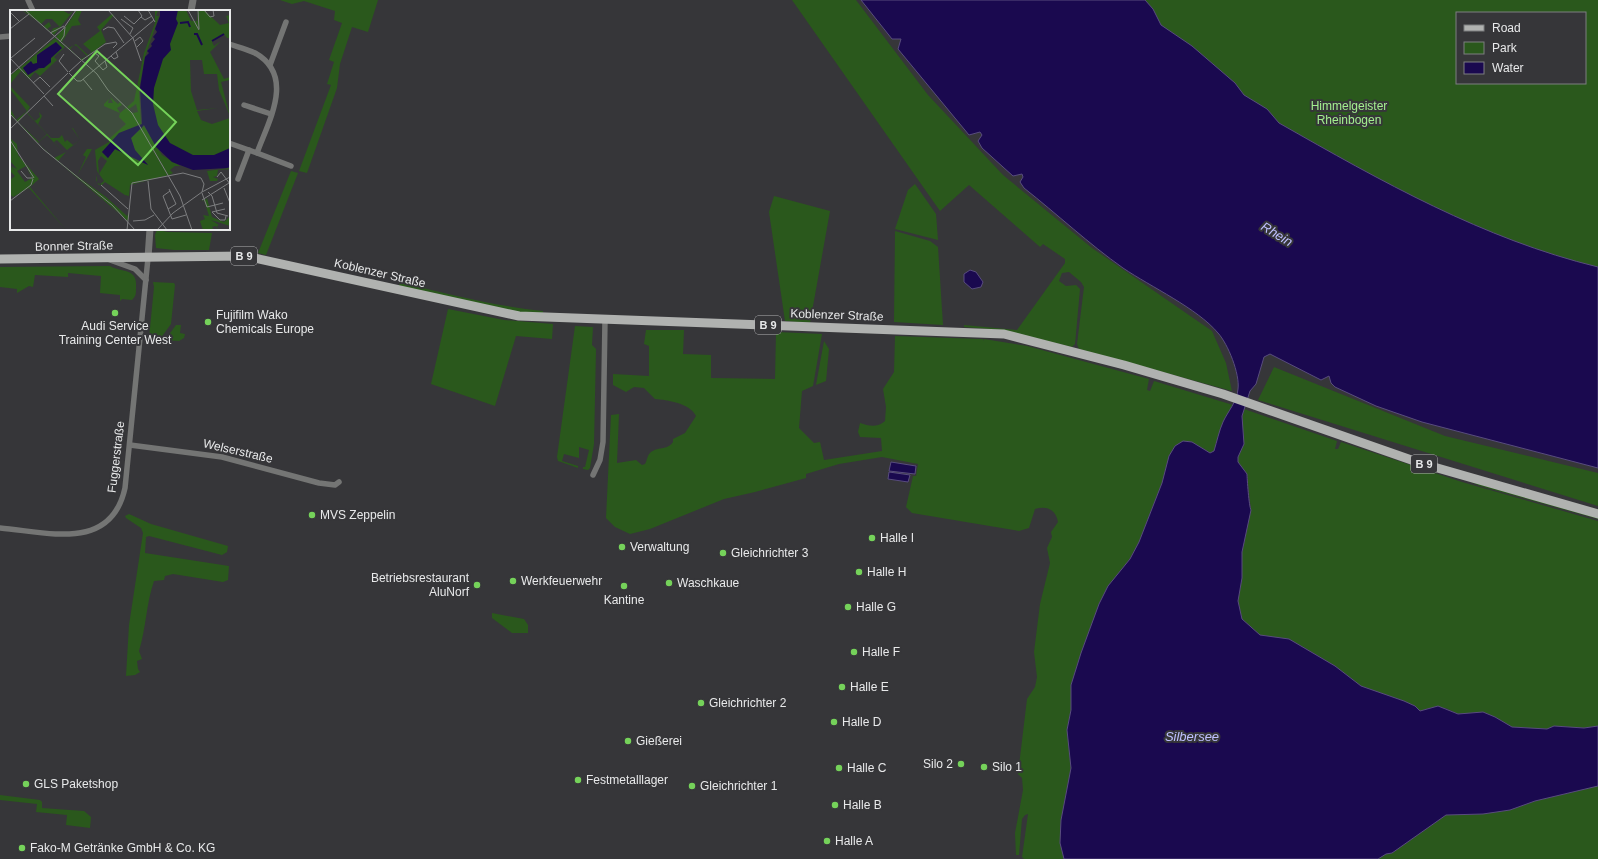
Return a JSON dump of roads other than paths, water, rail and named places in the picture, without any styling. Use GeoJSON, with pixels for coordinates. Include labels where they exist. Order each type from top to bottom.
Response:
{"type":"FeatureCollection","features":[{"type":"Feature","properties":{"kind":"main road","name":"Koblenzer Straße"},"geometry":{"type":"LineString","coordinates":[[148,258],[245,256],[507,314],[605,320],[995,333],[1013,336],[1124,365],[1223,394],[1427,465],[1598,514]]}},
{"type":"Feature","properties":{"kind":"main road","name":"Bonner Straße"},"geometry":{"type":"LineString","coordinates":[[0,259],[148,258]]}},
{"type":"Feature","properties":{"kind":"street"},"geometry":{"type":"LineString","coordinates":[[28,0],[33,10]]}},
{"type":"Feature","properties":{"kind":"street"},"geometry":{"type":"LineString","coordinates":[[191,10],[193,0]]}},
{"type":"Feature","properties":{"kind":"street"},"geometry":{"type":"LineString","coordinates":[[270,65],[286,22]]}},
{"type":"Feature","properties":{"kind":"street"},"geometry":{"type":"LineString","coordinates":[[0,37],[10,36]]}},
{"type":"Feature","properties":{"kind":"street"},"geometry":{"type":"LineString","coordinates":[[230,44],[256,53],[270,65],[276,76],[278,89],[257,154]]}},
{"type":"Feature","properties":{"kind":"street"},"geometry":{"type":"LineString","coordinates":[[244,105],[271,114]]}},
{"type":"Feature","properties":{"kind":"street"},"geometry":{"type":"LineString","coordinates":[[230,143],[292,166]]}},
{"type":"Feature","properties":{"kind":"street"},"geometry":{"type":"LineString","coordinates":[[238,179],[249,150]]}},
{"type":"Feature","properties":{"kind":"street"},"geometry":{"type":"LineString","coordinates":[[148,258],[150,230]]}},
{"type":"Feature","properties":{"kind":"street"},"geometry":{"type":"LineString","coordinates":[[106,258],[135,269],[146,280]]}},
{"type":"Feature","properties":{"kind":"street","name":"Fuggerstraße"},"geometry":{"type":"LineString","coordinates":[[0,528],[76,534],[89,532],[102,526],[112,518],[122,499],[130,445],[148,258]]}},
{"type":"Feature","properties":{"kind":"street"},"geometry":{"type":"LineString","coordinates":[[593,475],[600,460],[602,442],[605,320]]}},
{"type":"Feature","properties":{"kind":"street","name":"Welserstraße"},"geometry":{"type":"LineString","coordinates":[[130,445],[222,457],[319,483],[335,485],[339,482]]}},
{"type":"Feature","properties":{"kind":"water"},"geometry":{"type":"Polygon","coordinates":[[[861,0],[1145,0],[1153,9],[1161,25],[1192,46],[1235,83],[1244,95],[1267,109],[1279,123],[1394,187],[1473,224],[1514,241],[1555,255],[1598,267],[1598,468],[1422,422],[1376,406],[1335,387],[1331,383],[1329,376],[1321,380],[1270,354],[1264,357],[1256,384],[1250,391],[1242,416],[1244,444],[1238,457],[1238,462],[1247,474],[1251,510],[1242,552],[1242,578],[1238,601],[1242,619],[1260,635],[1289,639],[1335,666],[1361,686],[1404,701],[1415,706],[1420,711],[1438,706],[1458,714],[1483,712],[1512,727],[1547,729],[1554,726],[1584,728],[1598,726],[1598,786],[1535,801],[1510,810],[1483,814],[1446,815],[1392,853],[1386,854],[1378,859],[1064,859],[1060,843],[1061,820],[1071,768],[1067,730],[1071,710],[1071,685],[1081,653],[1099,604],[1108,586],[1130,559],[1139,542],[1162,483],[1169,456],[1175,446],[1183,441],[1192,442],[1210,453],[1214,451],[1223,422],[1236,398],[1238,389],[1237,375],[1226,344],[1209,324],[1186,306],[1110,259],[1024,188],[1020,182],[1023,177],[1022,174],[1013,176],[982,148],[978,141],[982,135],[980,132],[969,135],[898,49],[901,39],[892,39],[861,0]]]}},
{"type":"Feature","properties":{"kind":"water"},"geometry":{"type":"Polygon","coordinates":[[[970,270],[976,272],[983,282],[981,287],[972,289],[964,282],[964,274],[970,270]]]}},
{"type":"Feature","properties":{"kind":"water"},"geometry":{"type":"Polygon","coordinates":[[[891,462],[916,466],[915,474],[889,471],[891,462]]]}},
{"type":"Feature","properties":{"kind":"water"},"geometry":{"type":"Polygon","coordinates":[[[889,472],[910,475],[908,482],[888,479],[889,472]]]}},
{"type":"Feature","properties":{"kind":"place","name":"Audi Service Training Center West"},"geometry":{"type":"Point","coordinates":[115,313]}},
{"type":"Feature","properties":{"kind":"place","name":"Fujifilm Wako Chemicals Europe"},"geometry":{"type":"Point","coordinates":[208,322]}},
{"type":"Feature","properties":{"kind":"place","name":"MVS Zeppelin"},"geometry":{"type":"Point","coordinates":[312,515]}},
{"type":"Feature","properties":{"kind":"place","name":"Halle I"},"geometry":{"type":"Point","coordinates":[872,538]}},
{"type":"Feature","properties":{"kind":"place","name":"Verwaltung"},"geometry":{"type":"Point","coordinates":[622,547]}},
{"type":"Feature","properties":{"kind":"place","name":"Gleichrichter 3"},"geometry":{"type":"Point","coordinates":[723,553]}},
{"type":"Feature","properties":{"kind":"place","name":"Halle H"},"geometry":{"type":"Point","coordinates":[859,572]}},
{"type":"Feature","properties":{"kind":"place","name":"Werkfeuerwehr"},"geometry":{"type":"Point","coordinates":[513,581]}},
{"type":"Feature","properties":{"kind":"place","name":"Waschkaue"},"geometry":{"type":"Point","coordinates":[669,583]}},
{"type":"Feature","properties":{"kind":"place","name":"Betriebsrestaurant AluNorf"},"geometry":{"type":"Point","coordinates":[477,585]}},
{"type":"Feature","properties":{"kind":"place","name":"Kantine"},"geometry":{"type":"Point","coordinates":[624,586]}},
{"type":"Feature","properties":{"kind":"place","name":"Halle G"},"geometry":{"type":"Point","coordinates":[848,607]}},
{"type":"Feature","properties":{"kind":"place","name":"Halle F"},"geometry":{"type":"Point","coordinates":[854,652]}},
{"type":"Feature","properties":{"kind":"place","name":"Halle E"},"geometry":{"type":"Point","coordinates":[842,687]}},
{"type":"Feature","properties":{"kind":"place","name":"Gleichrichter 2"},"geometry":{"type":"Point","coordinates":[701,703]}},
{"type":"Feature","properties":{"kind":"place","name":"Halle D"},"geometry":{"type":"Point","coordinates":[834,722]}},
{"type":"Feature","properties":{"kind":"place","name":"Gießerei"},"geometry":{"type":"Point","coordinates":[628,741]}},
{"type":"Feature","properties":{"kind":"place","name":"Silo 2"},"geometry":{"type":"Point","coordinates":[961,764]}},
{"type":"Feature","properties":{"kind":"place","name":"Silo 1"},"geometry":{"type":"Point","coordinates":[984,767]}},
{"type":"Feature","properties":{"kind":"place","name":"Halle C"},"geometry":{"type":"Point","coordinates":[839,768]}},
{"type":"Feature","properties":{"kind":"place","name":"Festmetalllager"},"geometry":{"type":"Point","coordinates":[578,780]}},
{"type":"Feature","properties":{"kind":"place","name":"GLS Paketshop"},"geometry":{"type":"Point","coordinates":[26,784]}},
{"type":"Feature","properties":{"kind":"place","name":"Gleichrichter 1"},"geometry":{"type":"Point","coordinates":[692,786]}},
{"type":"Feature","properties":{"kind":"place","name":"Halle B"},"geometry":{"type":"Point","coordinates":[835,805]}},
{"type":"Feature","properties":{"kind":"place","name":"Halle A"},"geometry":{"type":"Point","coordinates":[827,841]}},
{"type":"Feature","properties":{"kind":"place","name":"Fako-M Getränke GmbH & Co. KG"},"geometry":{"type":"Point","coordinates":[22,848]}},
{"type":"Feature","properties":{"kind":"park label","name":"Himmelgeister Rheinbogen"},"geometry":{"type":"Point","coordinates":[1349,113]}},
{"type":"Feature","properties":{"kind":"water label","name":"Rhein"},"geometry":{"type":"Point","coordinates":[1277,234]}},
{"type":"Feature","properties":{"kind":"water label","name":"Silbersee"},"geometry":{"type":"Point","coordinates":[1192,736]}}]}
